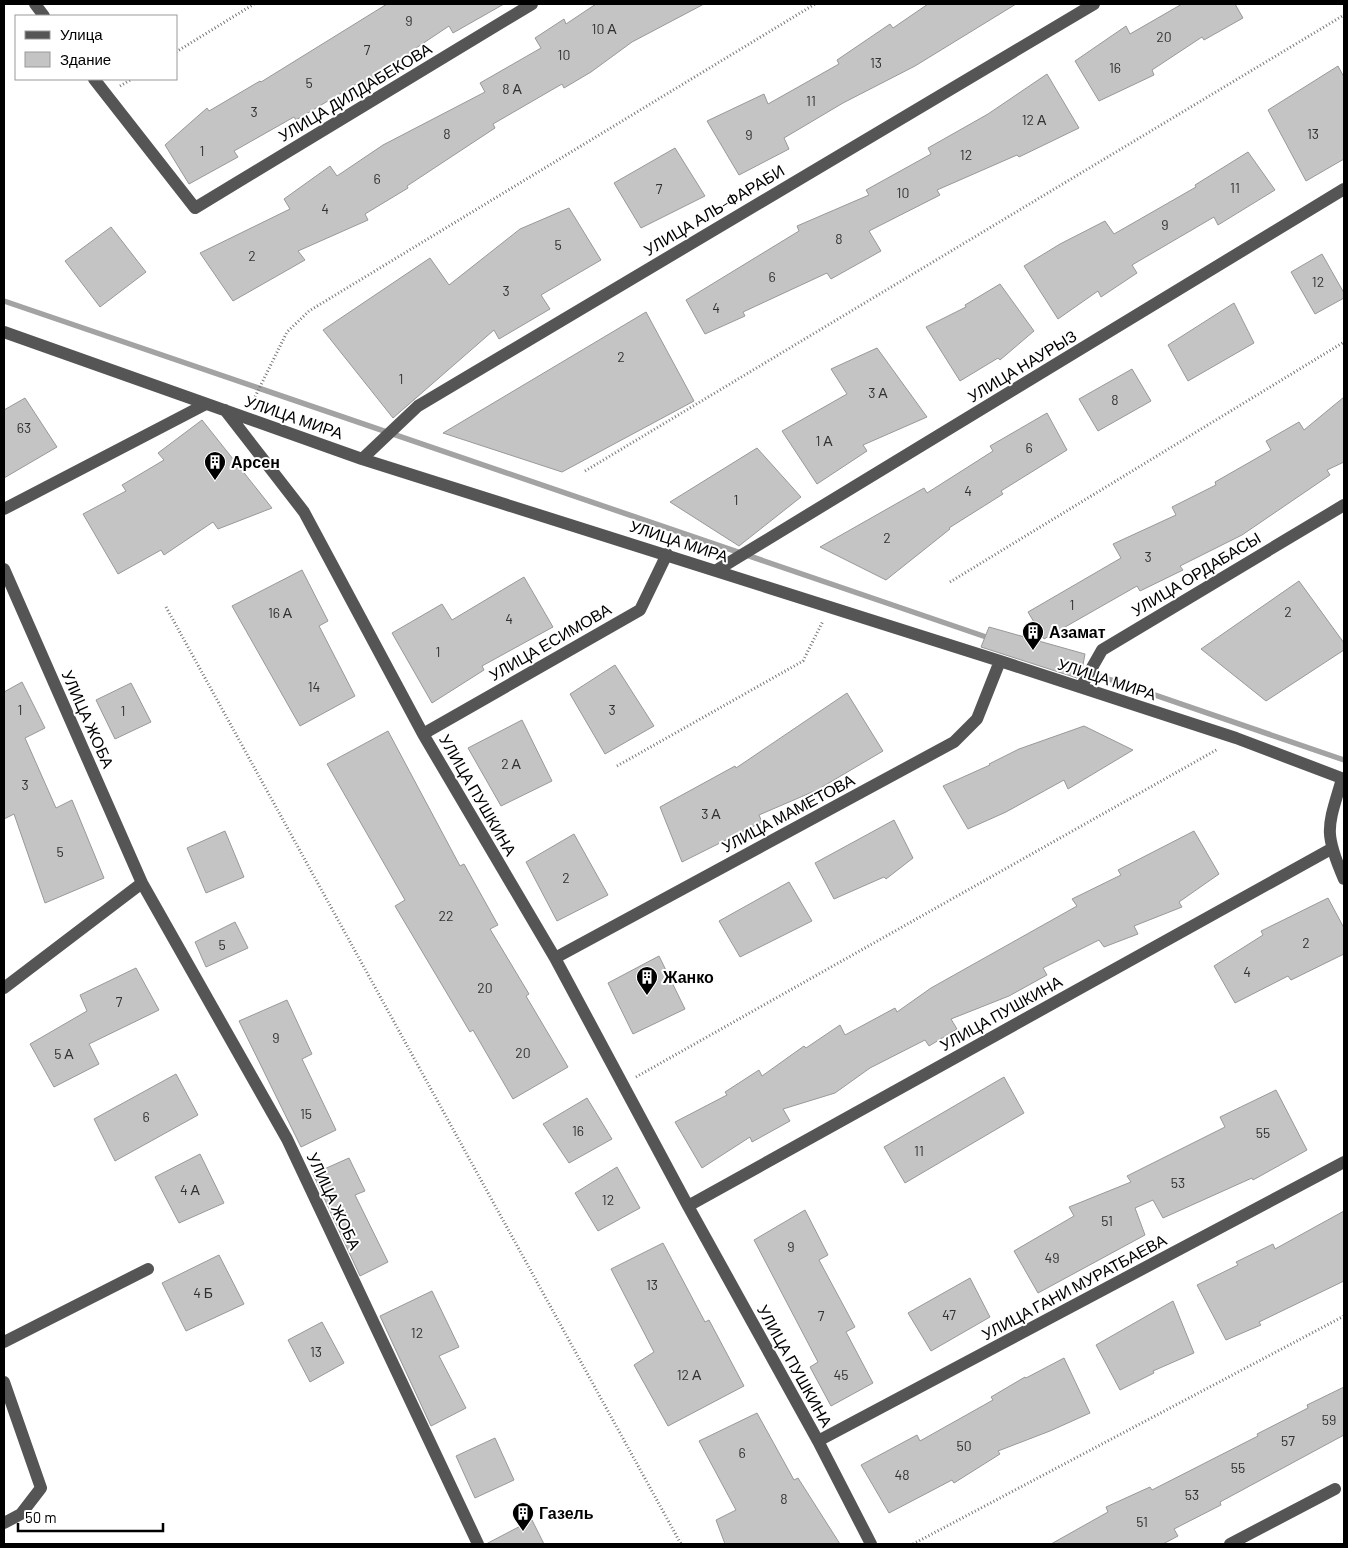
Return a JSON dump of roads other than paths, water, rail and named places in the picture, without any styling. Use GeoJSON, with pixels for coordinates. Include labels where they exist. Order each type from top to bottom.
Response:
{"type":"FeatureCollection","features":[{"type":"Feature","properties":{"kind":"street"},"geometry":{"type":"LineString","coordinates":[[34,4],[43,15]]}},
{"type":"Feature","properties":{"kind":"street","name":"УЛИЦА ДИЛДАБЕКОВА"},"geometry":{"type":"LineString","coordinates":[[95,80],[195,208],[532,4]]}},
{"type":"Feature","properties":{"kind":"street","name":"УЛИЦА АЛЬ-ФАРАБИ"},"geometry":{"type":"LineString","coordinates":[[362,459],[418,406],[1094,4]]}},
{"type":"Feature","properties":{"kind":"street","name":"УЛИЦА НАУРЫЗ"},"geometry":{"type":"LineString","coordinates":[[717,570],[1344,189]]}},
{"type":"Feature","properties":{"kind":"street","name":"УЛИЦА МИРА"},"geometry":{"type":"LineString","coordinates":[[4,332],[204,405],[225,410],[362,459],[667,554],[1081,687],[1236,738],[1343,779]]}},
{"type":"Feature","properties":{"kind":"street"},"geometry":{"type":"LineString","coordinates":[[4,509],[204,405]]}},
{"type":"Feature","properties":{"kind":"street","name":"УЛИЦА ПУШКИНА"},"geometry":{"type":"LineString","coordinates":[[225,410],[304,512],[423,734],[555,958],[688,1206],[818,1441],[871,1544]]}},
{"type":"Feature","properties":{"kind":"street","name":"УЛИЦА ОРДАБАСЫ"},"geometry":{"type":"LineString","coordinates":[[1081,687],[1102,650],[1344,505]]}},
{"type":"Feature","properties":{"kind":"street","name":"УЛИЦА ЕСИМОВА"},"geometry":{"type":"LineString","coordinates":[[423,734],[640,610],[667,554]]}},
{"type":"Feature","properties":{"kind":"street","name":"УЛИЦА ЖОБА"},"geometry":{"type":"LineString","coordinates":[[4,569],[142,882],[287,1139],[478,1544]]}},
{"type":"Feature","properties":{"kind":"street","name":"УЛИЦА МАМЕТОВА"},"geometry":{"type":"LineString","coordinates":[[555,958],[954,742],[977,719],[1000,661]]}},
{"type":"Feature","properties":{"kind":"street"},"geometry":{"type":"LineString","coordinates":[[1343,779],[1328,826],[1331,849],[1344,879]]}},
{"type":"Feature","properties":{"kind":"street","name":"УЛИЦА ПУШКИНА"},"geometry":{"type":"LineString","coordinates":[[688,1206],[1331,849]]}},
{"type":"Feature","properties":{"kind":"street"},"geometry":{"type":"LineString","coordinates":[[4,988],[142,882]]}},
{"type":"Feature","properties":{"kind":"street","name":"УЛИЦА ГАНИ МУРАТБАЕВА"},"geometry":{"type":"LineString","coordinates":[[818,1441],[1344,1162]]}},
{"type":"Feature","properties":{"kind":"street"},"geometry":{"type":"LineString","coordinates":[[4,1342],[148,1269]]}},
{"type":"Feature","properties":{"kind":"street"},"geometry":{"type":"LineString","coordinates":[[4,1382],[41,1488],[22,1514],[4,1523]]}},
{"type":"Feature","properties":{"kind":"street"},"geometry":{"type":"LineString","coordinates":[[1230,1544],[1335,1489]]}},
{"type":"Feature","properties":{"kind":"waterway"},"geometry":{"type":"LineString","coordinates":[[4,301],[992,639]]}},
{"type":"Feature","properties":{"kind":"waterway"},"geometry":{"type":"LineString","coordinates":[[1088,672],[1344,760]]}},
{"type":"Feature","properties":{"kind":"place","name":"Арсен"},"geometry":{"type":"Point","coordinates":[215,481]}},
{"type":"Feature","properties":{"kind":"place","name":"Азамат"},"geometry":{"type":"Point","coordinates":[1033,651]}},
{"type":"Feature","properties":{"kind":"place","name":"Жанко"},"geometry":{"type":"Point","coordinates":[647,996]}},
{"type":"Feature","properties":{"kind":"place","name":"Газель"},"geometry":{"type":"Point","coordinates":[523,1532]}}]}
